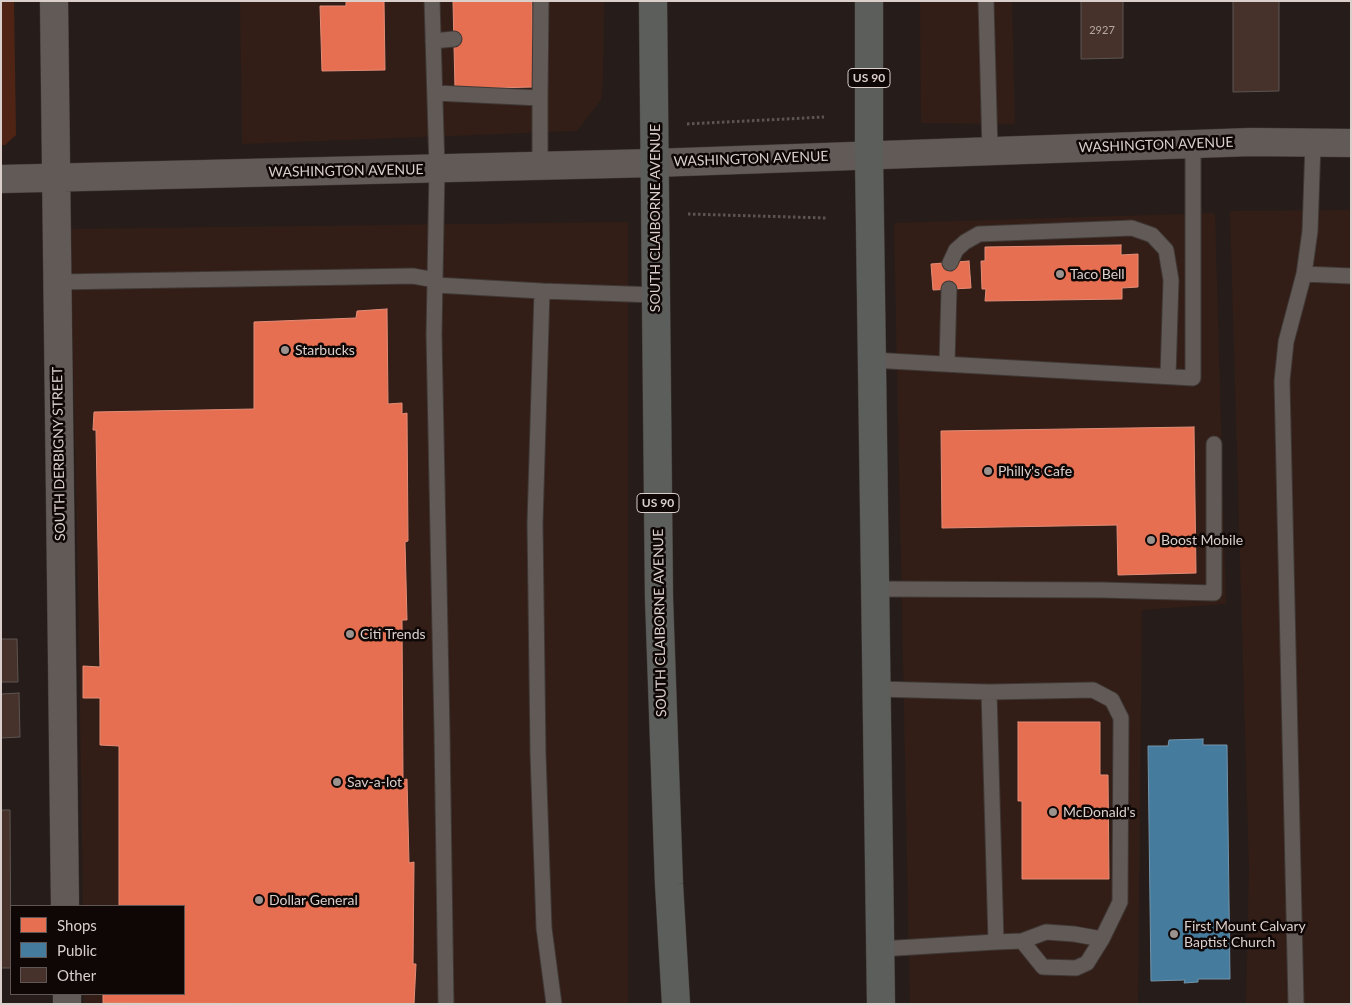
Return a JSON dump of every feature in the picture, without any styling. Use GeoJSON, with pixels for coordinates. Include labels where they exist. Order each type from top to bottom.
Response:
{"type":"FeatureCollection","features":[{"type":"Feature","properties":{"kind":"main road","name":"SOUTH CLAIBORNE AVENUE"},"geometry":{"type":"LineString","coordinates":[[653,1],[659,608],[668,884],[676,1004]]}},
{"type":"Feature","properties":{"kind":"main road","name":"US 90"},"geometry":{"type":"LineString","coordinates":[[869,1],[869,154],[881,1004]]}},
{"type":"Feature","properties":{"kind":"street","name":"SOUTH DERBIGNY STREET"},"geometry":{"type":"LineString","coordinates":[[54,1],[66,905]]}},
{"type":"Feature","properties":{"kind":"street","name":"WASHINGTON AVENUE"},"geometry":{"type":"LineString","coordinates":[[1,179],[654,163],[1193,144],[1351,143]]}},
{"type":"Feature","properties":{"kind":"lane"},"geometry":{"type":"LineString","coordinates":[[432,1],[437,168],[434,334],[446,1004]]}},
{"type":"Feature","properties":{"kind":"lane"},"geometry":{"type":"LineString","coordinates":[[540,166],[540,98],[537,39],[541,1]]}},
{"type":"Feature","properties":{"kind":"lane"},"geometry":{"type":"LineString","coordinates":[[986,1],[990,151]]}},
{"type":"Feature","properties":{"kind":"lane"},"geometry":{"type":"LineString","coordinates":[[433,41],[454,39]]}},
{"type":"Feature","properties":{"kind":"lane"},"geometry":{"type":"LineString","coordinates":[[435,93],[540,98]]}},
{"type":"Feature","properties":{"kind":"lane"},"geometry":{"type":"LineString","coordinates":[[1296,1004],[1282,381],[1286,342],[1304,274],[1310,231],[1312,143]]}},
{"type":"Feature","properties":{"kind":"lane"},"geometry":{"type":"LineString","coordinates":[[872,360],[1193,378],[1193,144]]}},
{"type":"Feature","properties":{"kind":"lane"},"geometry":{"type":"LineString","coordinates":[[950,263],[956,250],[979,234],[1132,228],[1152,234],[1166,250],[1171,280],[1168,376]]}},
{"type":"Feature","properties":{"kind":"lane"},"geometry":{"type":"LineString","coordinates":[[1304,274],[1351,276]]}},
{"type":"Feature","properties":{"kind":"lane"},"geometry":{"type":"LineString","coordinates":[[57,282],[413,276],[435,282],[542,291],[656,295]]}},
{"type":"Feature","properties":{"kind":"lane"},"geometry":{"type":"LineString","coordinates":[[947,364],[948,289]]}},
{"type":"Feature","properties":{"kind":"lane"},"geometry":{"type":"LineString","coordinates":[[542,291],[535,523],[538,753],[544,928],[554,1004]]}},
{"type":"Feature","properties":{"kind":"lane"},"geometry":{"type":"LineString","coordinates":[[876,589],[1214,592],[1214,444]]}},
{"type":"Feature","properties":{"kind":"lane"},"geometry":{"type":"LineString","coordinates":[[876,689],[989,692],[1093,690],[1112,700],[1121,718],[1120,902],[1102,939],[1087,962],[1076,968],[1043,967],[1022,941]]}},
{"type":"Feature","properties":{"kind":"lane"},"geometry":{"type":"LineString","coordinates":[[989,692],[996,942]]}},
{"type":"Feature","properties":{"kind":"lane"},"geometry":{"type":"LineString","coordinates":[[880,949],[1022,941],[1046,932],[1102,939]]}},
{"type":"Feature","properties":{"kind":"path"},"geometry":{"type":"LineString","coordinates":[[686,124],[824,117]]}},
{"type":"Feature","properties":{"kind":"path"},"geometry":{"type":"LineString","coordinates":[[682,214],[826,218]]}},
{"type":"Feature","properties":{"kind":"shaded area"},"geometry":{"type":"Polygon","coordinates":[[[1,1],[14,1],[16,135],[5,145],[1,145],[1,1]]]}},
{"type":"Feature","properties":{"kind":"shaded area"},"geometry":{"type":"Polygon","coordinates":[[[240,1],[604,1],[601,100],[577,131],[242,144],[240,1]]]}},
{"type":"Feature","properties":{"kind":"shaded area"},"geometry":{"type":"Polygon","coordinates":[[[920,1],[1012,1],[1015,124],[921,123],[920,1]]]}},
{"type":"Feature","properties":{"kind":"shaded area"},"geometry":{"type":"Polygon","coordinates":[[[1351,210],[1351,1004],[1246,1004],[1249,870],[1230,211],[1351,210]]]}},
{"type":"Feature","properties":{"kind":"shaded area"},"geometry":{"type":"Polygon","coordinates":[[[1215,213],[1226,604],[1142,610],[1138,1003],[910,1004],[894,223],[1215,213]]]}},
{"type":"Feature","properties":{"kind":"shaded area"},"geometry":{"type":"Polygon","coordinates":[[[628,222],[628,1004],[84,1004],[84,995],[185,995],[185,905],[83,905],[70,229],[628,222]]]}},
{"type":"Feature","properties":{"kind":"building: Shops"},"geometry":{"type":"Polygon","coordinates":[[[346,1],[384,1],[385,70],[322,71],[320,6],[346,6],[346,1]]]}},
{"type":"Feature","properties":{"kind":"building: Shops"},"geometry":{"type":"Polygon","coordinates":[[[453,1],[532,1],[533,87],[455,89],[453,1]]]}},
{"type":"Feature","properties":{"kind":"building: Shops","name":"Taco Bell"},"geometry":{"type":"Polygon","coordinates":[[[1121,245],[1121,255],[1138,254],[1138,287],[1122,288],[1122,299],[985,301],[986,289],[982,289],[981,261],[985,261],[985,247],[1121,245]]]}},
{"type":"Feature","properties":{"kind":"building: Shops"},"geometry":{"type":"Polygon","coordinates":[[[969,261],[971,288],[933,290],[931,264],[969,261]]]}},
{"type":"Feature","properties":{"kind":"building: Shops"},"geometry":{"type":"Polygon","coordinates":[[[387,309],[388,404],[402,403],[402,414],[407,413],[408,541],[405,542],[407,620],[402,620],[403,780],[407,779],[409,863],[414,862],[413,964],[416,964],[414,1004],[103,1003],[103,995],[185,995],[185,905],[119,905],[119,746],[100,745],[100,698],[83,698],[83,666],[100,667],[96,430],[93,430],[94,412],[254,409],[254,322],[356,318],[357,311],[387,309]]]}},
{"type":"Feature","properties":{"kind":"building: Shops"},"geometry":{"type":"Polygon","coordinates":[[[1194,427],[1196,573],[1118,575],[1117,525],[942,528],[941,431],[1194,427]]]}},
{"type":"Feature","properties":{"kind":"building: Shops"},"geometry":{"type":"Polygon","coordinates":[[[1018,722],[1100,722],[1100,775],[1108,775],[1109,879],[1022,879],[1022,801],[1018,801],[1018,722]]]}},
{"type":"Feature","properties":{"kind":"building: Public"},"geometry":{"type":"Polygon","coordinates":[[[1203,739],[1203,745],[1227,745],[1230,979],[1198,979],[1198,982],[1184,983],[1185,980],[1151,981],[1148,746],[1168,746],[1169,740],[1203,739]]]}},
{"type":"Feature","properties":{"kind":"building: Other"},"geometry":{"type":"Polygon","coordinates":[[[1081,1],[1123,1],[1123,58],[1081,59],[1081,1]]]}},
{"type":"Feature","properties":{"kind":"building: Other"},"geometry":{"type":"Polygon","coordinates":[[[1233,1],[1279,1],[1279,91],[1233,92],[1233,1]]]}},
{"type":"Feature","properties":{"kind":"building: Other"},"geometry":{"type":"Polygon","coordinates":[[[1,639],[17,639],[18,682],[1,682],[1,639]]]}},
{"type":"Feature","properties":{"kind":"building: Other"},"geometry":{"type":"Polygon","coordinates":[[[19,693],[20,737],[1,738],[1,694],[19,693]]]}},
{"type":"Feature","properties":{"kind":"building: Other"},"geometry":{"type":"Polygon","coordinates":[[[1,810],[10,810],[10,968],[1,968],[1,810]]]}},
{"type":"Feature","properties":{"kind":"place","name":"Taco Bell"},"geometry":{"type":"Point","coordinates":[1060,274]}},
{"type":"Feature","properties":{"kind":"place","name":"Starbucks"},"geometry":{"type":"Point","coordinates":[285,350]}},
{"type":"Feature","properties":{"kind":"place","name":"Philly's Cafe"},"geometry":{"type":"Point","coordinates":[988,471]}},
{"type":"Feature","properties":{"kind":"place","name":"Boost Mobile"},"geometry":{"type":"Point","coordinates":[1151,540]}},
{"type":"Feature","properties":{"kind":"place","name":"Citi Trends"},"geometry":{"type":"Point","coordinates":[350,634]}},
{"type":"Feature","properties":{"kind":"place","name":"Sav-a-lot"},"geometry":{"type":"Point","coordinates":[337,782]}},
{"type":"Feature","properties":{"kind":"place","name":"McDonald's"},"geometry":{"type":"Point","coordinates":[1053,812]}},
{"type":"Feature","properties":{"kind":"place","name":"Dollar General"},"geometry":{"type":"Point","coordinates":[259,900]}},
{"type":"Feature","properties":{"kind":"place","name":"First Mount Calvary Baptist Church"},"geometry":{"type":"Point","coordinates":[1174,934]}}]}
